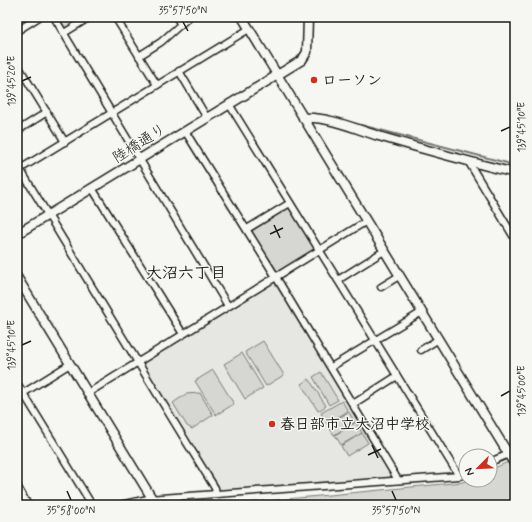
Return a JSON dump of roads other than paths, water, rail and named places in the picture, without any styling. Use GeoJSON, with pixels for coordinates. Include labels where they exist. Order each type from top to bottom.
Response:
{"type":"FeatureCollection","features":[{"type":"Feature","properties":{"kind":"street"},"geometry":{"type":"LineString","coordinates":[[17,31],[39,17]]}},
{"type":"Feature","properties":{"kind":"street"},"geometry":{"type":"LineString","coordinates":[[54,17],[228,306]]}},
{"type":"Feature","properties":{"kind":"street"},"geometry":{"type":"LineString","coordinates":[[64,33],[90,17]]}},
{"type":"Feature","properties":{"kind":"street"},"geometry":{"type":"LineString","coordinates":[[115,17],[158,85]]}},
{"type":"Feature","properties":{"kind":"street"},"geometry":{"type":"LineString","coordinates":[[176,17],[181,24]]}},
{"type":"Feature","properties":{"kind":"street"},"geometry":{"type":"LineString","coordinates":[[139,56],[161,42],[189,17]]}},
{"type":"Feature","properties":{"kind":"street"},"geometry":{"type":"LineString","coordinates":[[242,17],[365,222],[439,339],[515,464]]}},
{"type":"Feature","properties":{"kind":"street","name":"陸橋通り"},"geometry":{"type":"LineString","coordinates":[[17,234],[277,76],[306,56],[308,17]]}},
{"type":"Feature","properties":{"kind":"street"},"geometry":{"type":"LineString","coordinates":[[216,494],[215,488],[19,167],[65,142],[249,29]]}},
{"type":"Feature","properties":{"kind":"street"},"geometry":{"type":"LineString","coordinates":[[17,64],[65,142]]}},
{"type":"Feature","properties":{"kind":"street"},"geometry":{"type":"LineString","coordinates":[[179,71],[207,118]]}},
{"type":"Feature","properties":{"kind":"street"},"geometry":{"type":"LineString","coordinates":[[229,104],[458,474]]}},
{"type":"Feature","properties":{"kind":"street"},"geometry":{"type":"LineString","coordinates":[[17,131],[47,112]]}},
{"type":"Feature","properties":{"kind":"street"},"geometry":{"type":"LineString","coordinates":[[303,118],[330,122],[515,173]]}},
{"type":"Feature","properties":{"kind":"street"},"geometry":{"type":"LineString","coordinates":[[185,131],[331,367],[398,480]]}},
{"type":"Feature","properties":{"kind":"street"},"geometry":{"type":"LineString","coordinates":[[468,161],[515,239]]}},
{"type":"Feature","properties":{"kind":"street"},"geometry":{"type":"LineString","coordinates":[[92,188],[183,334]]}},
{"type":"Feature","properties":{"kind":"street"},"geometry":{"type":"LineString","coordinates":[[247,230],[290,203]]}},
{"type":"Feature","properties":{"kind":"street"},"geometry":{"type":"LineString","coordinates":[[88,393],[365,222]]}},
{"type":"Feature","properties":{"kind":"street"},"geometry":{"type":"LineString","coordinates":[[338,280],[384,251]]}},
{"type":"Feature","properties":{"kind":"street"},"geometry":{"type":"LineString","coordinates":[[381,287],[399,276]]}},
{"type":"Feature","properties":{"kind":"street"},"geometry":{"type":"LineString","coordinates":[[17,277],[154,502]]}},
{"type":"Feature","properties":{"kind":"street"},"geometry":{"type":"LineString","coordinates":[[331,367],[422,312]]}},
{"type":"Feature","properties":{"kind":"street"},"geometry":{"type":"LineString","coordinates":[[421,350],[439,339]]}},
{"type":"Feature","properties":{"kind":"street"},"geometry":{"type":"LineString","coordinates":[[17,397],[70,364]]}},
{"type":"Feature","properties":{"kind":"street"},"geometry":{"type":"LineString","coordinates":[[353,404],[397,376]]}},
{"type":"Feature","properties":{"kind":"street"},"geometry":{"type":"LineString","coordinates":[[17,383],[92,505]]}},
{"type":"Feature","properties":{"kind":"street"},"geometry":{"type":"LineString","coordinates":[[498,458],[508,454]]}},
{"type":"Feature","properties":{"kind":"street"},"geometry":{"type":"LineString","coordinates":[[120,505],[216,494],[458,476]]}},
{"type":"Feature","properties":{"kind":"street"},"geometry":{"type":"LineString","coordinates":[[17,486],[28,505]]}},
{"type":"Feature","properties":{"kind":"waterway"},"geometry":{"type":"LineString","coordinates":[[353,123],[515,165]]}},
{"type":"Feature","properties":{"kind":"place","name":"ローソン"},"geometry":{"type":"Point","coordinates":[314,80]}},
{"type":"Feature","properties":{"kind":"place","name":"春日部市立大沼中学校"},"geometry":{"type":"Point","coordinates":[272,424]}},
{"type":"Feature","properties":{"kind":"district","name":"大沼六丁目"},"geometry":{"type":"Point","coordinates":[186,272]}}]}
